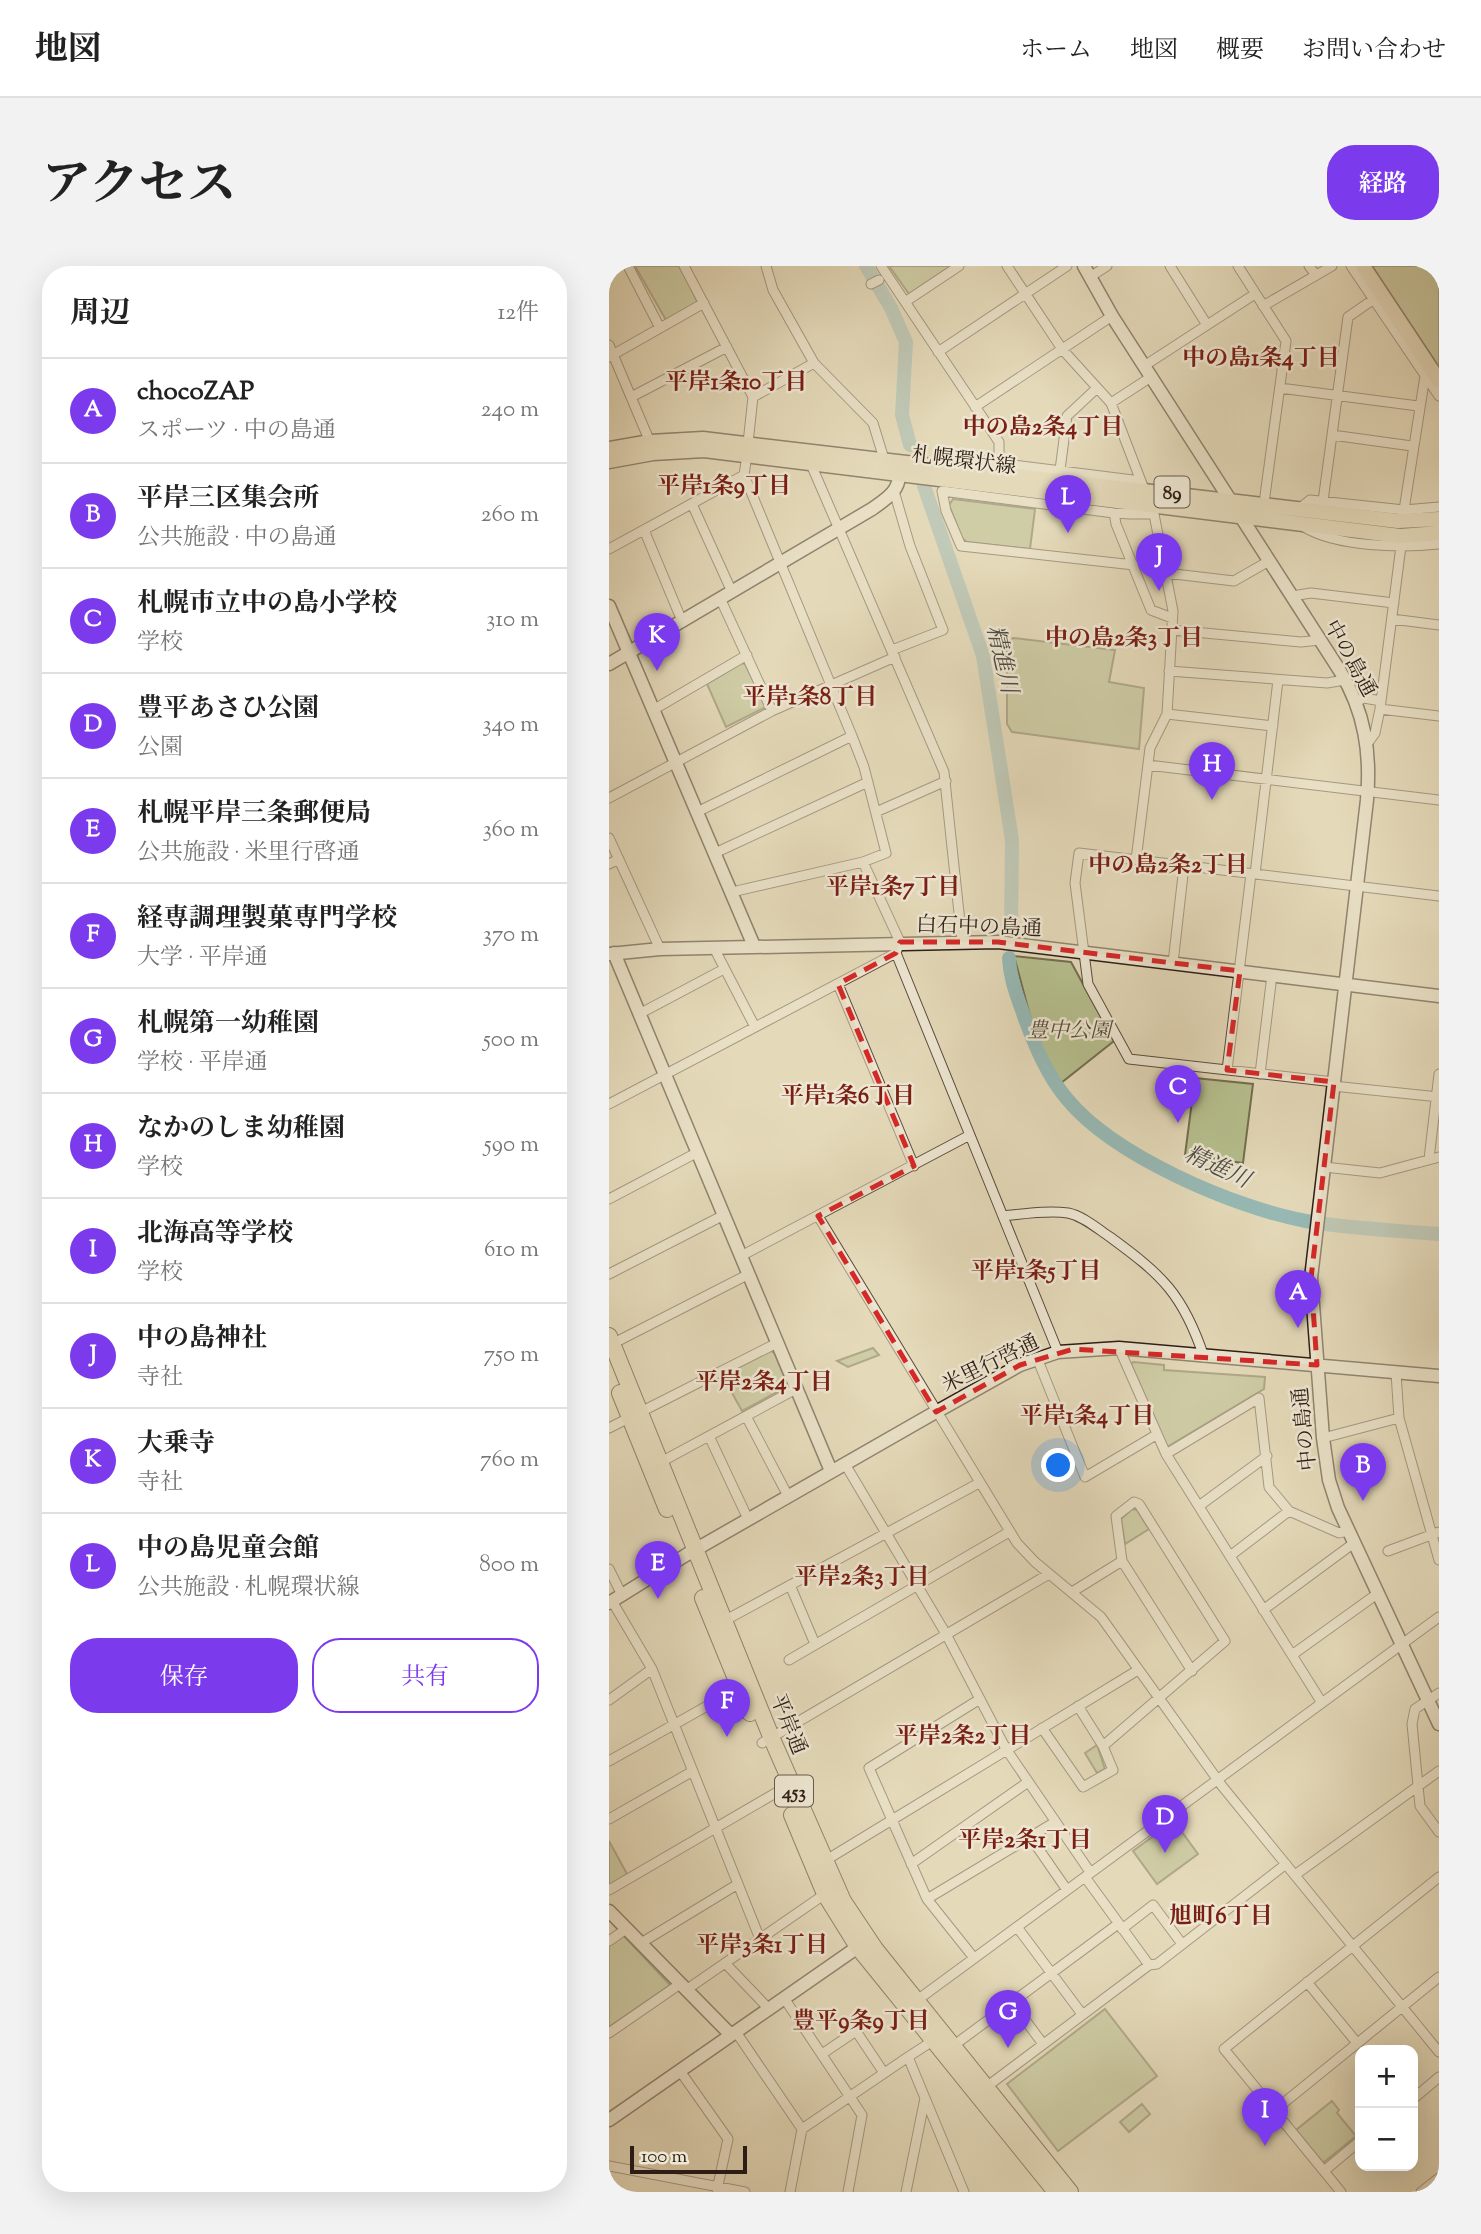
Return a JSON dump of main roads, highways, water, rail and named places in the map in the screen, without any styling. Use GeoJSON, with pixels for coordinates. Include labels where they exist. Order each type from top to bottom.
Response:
{"type":"FeatureCollection","features":[{"type":"Feature","properties":{"kind":"highway","name":"平岸通"},"geometry":{"type":"LineString","coordinates":[[610,1342],[635,1416],[786,1787],[819,1864],[843,1901],[863,1943]]}},
{"type":"Feature","properties":{"kind":"highway","name":"平岸通"},"geometry":{"type":"LineString","coordinates":[[609,1365],[635,1416]]}},
{"type":"Feature","properties":{"kind":"highway","name":"平岸通"},"geometry":{"type":"LineString","coordinates":[[819,1864],[825,1894],[912,2004],[953,2046],[982,2091],[1056,2192]]}},
{"type":"Feature","properties":{"kind":"highway","name":"平岸通"},"geometry":{"type":"LineString","coordinates":[[912,2004],[934,2040],[1070,2192]]}},
{"type":"Feature","properties":{"kind":"main road"},"geometry":{"type":"LineString","coordinates":[[1363,266],[1439,381]]}},
{"type":"Feature","properties":{"kind":"main road","name":"札幌環状線"},"geometry":{"type":"LineString","coordinates":[[609,449],[650,442],[703,439],[810,462],[1130,507],[1240,516],[1400,536],[1439,533]]}},
{"type":"Feature","properties":{"kind":"main road","name":"札幌環状線"},"geometry":{"type":"LineString","coordinates":[[609,461],[653,453],[747,449],[884,459],[1142,485],[1398,521],[1439,519]]}},
{"type":"Feature","properties":{"kind":"waterway","name":"精進川"},"geometry":{"type":"LineString","coordinates":[[866,266],[891,308],[906,342],[902,415],[910,445]]}},
{"type":"Feature","properties":{"kind":"waterway","name":"精進川"},"geometry":{"type":"LineString","coordinates":[[924,486],[983,656],[1012,840],[1011,931]]}},
{"type":"Feature","properties":{"kind":"waterway","name":"精進川"},"geometry":{"type":"LineString","coordinates":[[1009,958],[1017,997],[1048,1071],[1067,1099],[1114,1140],[1177,1177],[1277,1214],[1339,1226],[1439,1234]]}},
{"type":"Feature","properties":{"kind":"place","name":"中の島児童会館"},"geometry":{"type":"Point","coordinates":[1068,533]}},
{"type":"Feature","properties":{"kind":"place","name":"中の島神社"},"geometry":{"type":"Point","coordinates":[1159,591]}},
{"type":"Feature","properties":{"kind":"place","name":"大乗寺"},"geometry":{"type":"Point","coordinates":[657,671]}},
{"type":"Feature","properties":{"kind":"place","name":"なかのしま幼稚園"},"geometry":{"type":"Point","coordinates":[1212,800]}},
{"type":"Feature","properties":{"kind":"place","name":"札幌市立中の島小学校"},"geometry":{"type":"Point","coordinates":[1178,1123]}},
{"type":"Feature","properties":{"kind":"place","name":"chocoZAP"},"geometry":{"type":"Point","coordinates":[1298,1328]}},
{"type":"Feature","properties":{"kind":"place","name":"平岸三区集会所"},"geometry":{"type":"Point","coordinates":[1363,1501]}},
{"type":"Feature","properties":{"kind":"place","name":"札幌平岸三条郵便局"},"geometry":{"type":"Point","coordinates":[658,1599]}},
{"type":"Feature","properties":{"kind":"place","name":"経専調理製菓専門学校"},"geometry":{"type":"Point","coordinates":[727,1737]}},
{"type":"Feature","properties":{"kind":"place","name":"豊平あさひ公園"},"geometry":{"type":"Point","coordinates":[1165,1853]}},
{"type":"Feature","properties":{"kind":"place","name":"札幌第一幼稚園"},"geometry":{"type":"Point","coordinates":[1008,2048]}},
{"type":"Feature","properties":{"kind":"place","name":"北海高等学校"},"geometry":{"type":"Point","coordinates":[1265,2146]}},
{"type":"Feature","properties":{"kind":"district","name":"中の島1条4丁目"},"geometry":{"type":"Point","coordinates":[1261,357]}},
{"type":"Feature","properties":{"kind":"district","name":"平岸1条10丁目"},"geometry":{"type":"Point","coordinates":[736,381]}},
{"type":"Feature","properties":{"kind":"district","name":"中の島2条4丁目"},"geometry":{"type":"Point","coordinates":[1043,426]}},
{"type":"Feature","properties":{"kind":"district","name":"平岸1条9丁目"},"geometry":{"type":"Point","coordinates":[724,485]}},
{"type":"Feature","properties":{"kind":"district","name":"中の島2条3丁目"},"geometry":{"type":"Point","coordinates":[1124,637]}},
{"type":"Feature","properties":{"kind":"district","name":"平岸1条8丁目"},"geometry":{"type":"Point","coordinates":[810,696]}},
{"type":"Feature","properties":{"kind":"district","name":"中の島2条2丁目"},"geometry":{"type":"Point","coordinates":[1168,864]}},
{"type":"Feature","properties":{"kind":"district","name":"平岸1条7丁目"},"geometry":{"type":"Point","coordinates":[893,886]}},
{"type":"Feature","properties":{"kind":"district","name":"平岸1条6丁目"},"geometry":{"type":"Point","coordinates":[848,1095]}},
{"type":"Feature","properties":{"kind":"district","name":"平岸1条5丁目"},"geometry":{"type":"Point","coordinates":[1036,1270]}},
{"type":"Feature","properties":{"kind":"district","name":"平岸2条4丁目"},"geometry":{"type":"Point","coordinates":[764,1381]}},
{"type":"Feature","properties":{"kind":"district","name":"平岸1条4丁目"},"geometry":{"type":"Point","coordinates":[1087,1415]}},
{"type":"Feature","properties":{"kind":"district","name":"平岸2条3丁目"},"geometry":{"type":"Point","coordinates":[862,1576]}},
{"type":"Feature","properties":{"kind":"district","name":"平岸2条2丁目"},"geometry":{"type":"Point","coordinates":[963,1735]}},
{"type":"Feature","properties":{"kind":"district","name":"平岸2条1丁目"},"geometry":{"type":"Point","coordinates":[1025,1839]}},
{"type":"Feature","properties":{"kind":"district","name":"旭町6丁目"},"geometry":{"type":"Point","coordinates":[1221,1915]}},
{"type":"Feature","properties":{"kind":"district","name":"平岸3条1丁目"},"geometry":{"type":"Point","coordinates":[762,1944]}},
{"type":"Feature","properties":{"kind":"district","name":"豊平9条9丁目"},"geometry":{"type":"Point","coordinates":[861,2020]}},
{"type":"Feature","properties":{"kind":"park label","name":"豊中公園"},"geometry":{"type":"Point","coordinates":[1069,1030]}}]}
